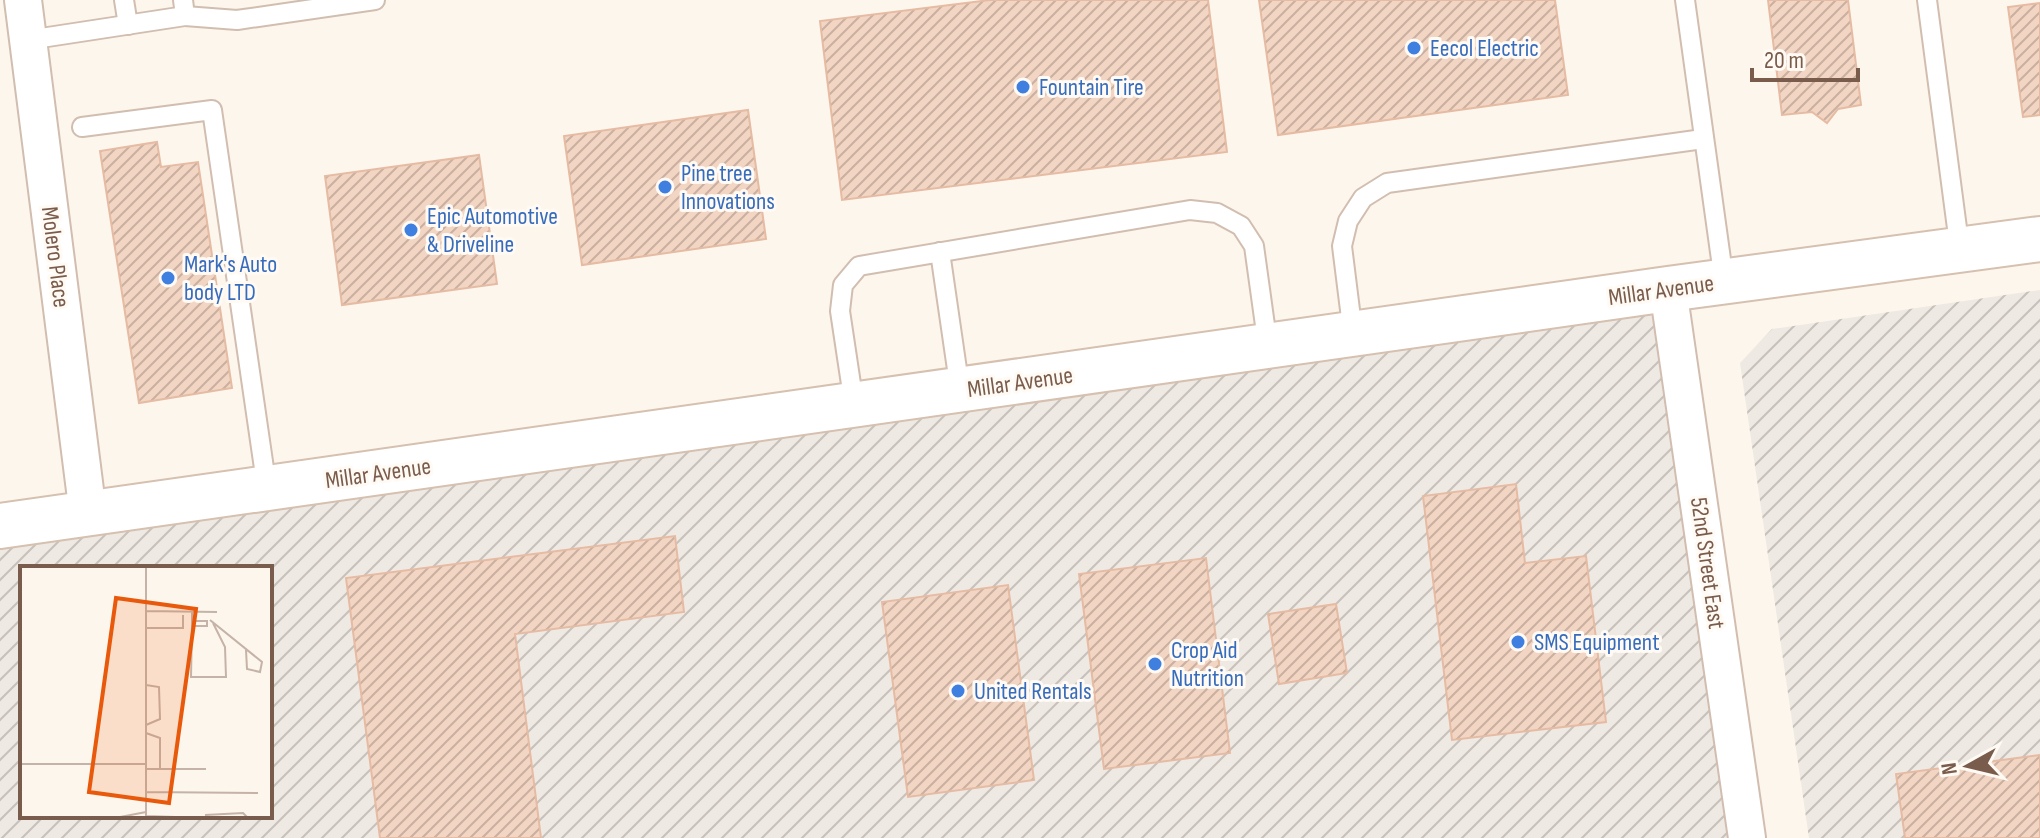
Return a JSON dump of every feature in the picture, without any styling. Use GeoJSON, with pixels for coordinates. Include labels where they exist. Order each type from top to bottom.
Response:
{"type":"FeatureCollection","features":[{"type":"Feature","properties":{"kind":"street","name":"Molero Place"},"geometry":{"type":"LineString","coordinates":[[23,0],[88,514]]}},
{"type":"Feature","properties":{"kind":"street","name":"Millar Avenue"},"geometry":{"type":"LineString","coordinates":[[0,526],[1724,281],[2040,239]]}},
{"type":"Feature","properties":{"kind":"street","name":"52nd Street East"},"geometry":{"type":"LineString","coordinates":[[1668,289],[1747,838]]}},
{"type":"Feature","properties":{"kind":"lane"},"geometry":{"type":"LineString","coordinates":[[124,0],[128,25]]}},
{"type":"Feature","properties":{"kind":"lane"},"geometry":{"type":"LineString","coordinates":[[28,40],[128,25],[184,8],[237,20],[375,0]]}},
{"type":"Feature","properties":{"kind":"lane"},"geometry":{"type":"LineString","coordinates":[[1685,0],[1724,281]]}},
{"type":"Feature","properties":{"kind":"lane"},"geometry":{"type":"LineString","coordinates":[[1927,0],[1960,251]]}},
{"type":"Feature","properties":{"kind":"lane"},"geometry":{"type":"LineString","coordinates":[[82,127],[212,110],[267,489]]}},
{"type":"Feature","properties":{"kind":"lane"},"geometry":{"type":"LineString","coordinates":[[1353,335],[1342,246],[1348,221],[1363,198],[1387,183],[1703,139]]}},
{"type":"Feature","properties":{"kind":"lane"},"geometry":{"type":"LineString","coordinates":[[854,405],[840,311],[843,285],[859,266],[1190,210],[1217,213],[1241,226],[1254,246],[1268,347]]}},
{"type":"Feature","properties":{"kind":"lane"},"geometry":{"type":"LineString","coordinates":[[940,252],[960,390]]}},
{"type":"Feature","properties":{"kind":"shaded area"},"geometry":{"type":"Polygon","coordinates":[[[1668,289],[1747,838],[0,838],[0,525],[1668,289]]]}},
{"type":"Feature","properties":{"kind":"shaded area"},"geometry":{"type":"Polygon","coordinates":[[[2040,290],[2040,838],[1809,838],[1740,363],[1772,329],[2040,290]]]}},
{"type":"Feature","properties":{"kind":"building","name":"Fountain Tire"},"geometry":{"type":"Polygon","coordinates":[[[990,0],[1208,0],[1227,152],[842,200],[820,21],[990,0]]]}},
{"type":"Feature","properties":{"kind":"building","name":"Eecol Electric"},"geometry":{"type":"Polygon","coordinates":[[[1259,0],[1555,0],[1568,95],[1278,135],[1259,0]]]}},
{"type":"Feature","properties":{"kind":"building"},"geometry":{"type":"Polygon","coordinates":[[[1768,0],[1848,0],[1861,105],[1838,109],[1827,123],[1812,112],[1782,115],[1768,0]]]}},
{"type":"Feature","properties":{"kind":"building"},"geometry":{"type":"Polygon","coordinates":[[[2040,3],[2040,115],[2023,117],[2008,7],[2040,3]]]}},
{"type":"Feature","properties":{"kind":"building","name":"Pine tree Innovations"},"geometry":{"type":"Polygon","coordinates":[[[748,110],[766,239],[582,265],[564,136],[748,110]]]}},
{"type":"Feature","properties":{"kind":"building","name":"Mark's Auto body LTD"},"geometry":{"type":"Polygon","coordinates":[[[157,142],[161,167],[198,162],[232,388],[139,403],[100,151],[157,142]]]}},
{"type":"Feature","properties":{"kind":"building","name":"Epic Automotive & Driveline"},"geometry":{"type":"Polygon","coordinates":[[[479,155],[497,284],[342,305],[325,176],[479,155]]]}},
{"type":"Feature","properties":{"kind":"building","name":"SMS Equipment"},"geometry":{"type":"Polygon","coordinates":[[[1516,484],[1525,563],[1586,556],[1606,722],[1452,740],[1423,496],[1516,484]]]}},
{"type":"Feature","properties":{"kind":"building"},"geometry":{"type":"Polygon","coordinates":[[[675,536],[684,612],[515,634],[541,838],[380,838],[346,578],[675,536]]]}},
{"type":"Feature","properties":{"kind":"building","name":"Crop Aid Nutrition"},"geometry":{"type":"Polygon","coordinates":[[[1206,558],[1230,753],[1104,769],[1079,574],[1206,558]]]}},
{"type":"Feature","properties":{"kind":"building","name":"United Rentals"},"geometry":{"type":"Polygon","coordinates":[[[1008,585],[1034,780],[908,797],[882,602],[1008,585]]]}},
{"type":"Feature","properties":{"kind":"building"},"geometry":{"type":"Polygon","coordinates":[[[1336,604],[1347,673],[1279,684],[1268,614],[1336,604]]]}},
{"type":"Feature","properties":{"kind":"building"},"geometry":{"type":"Polygon","coordinates":[[[2040,755],[2040,838],[1905,838],[1896,774],[2040,755]]]}},
{"type":"Feature","properties":{"kind":"place","name":"Eecol Electric"},"geometry":{"type":"Point","coordinates":[1414,48]}},
{"type":"Feature","properties":{"kind":"place","name":"Fountain Tire"},"geometry":{"type":"Point","coordinates":[1023,87]}},
{"type":"Feature","properties":{"kind":"place","name":"Pine tree Innovations"},"geometry":{"type":"Point","coordinates":[665,187]}},
{"type":"Feature","properties":{"kind":"place","name":"Epic Automotive & Driveline"},"geometry":{"type":"Point","coordinates":[411,230]}},
{"type":"Feature","properties":{"kind":"place","name":"Mark's Auto body LTD"},"geometry":{"type":"Point","coordinates":[168,278]}},
{"type":"Feature","properties":{"kind":"place","name":"SMS Equipment"},"geometry":{"type":"Point","coordinates":[1518,642]}},
{"type":"Feature","properties":{"kind":"place","name":"Crop Aid Nutrition"},"geometry":{"type":"Point","coordinates":[1155,664]}},
{"type":"Feature","properties":{"kind":"place","name":"United Rentals"},"geometry":{"type":"Point","coordinates":[958,691]}}]}
